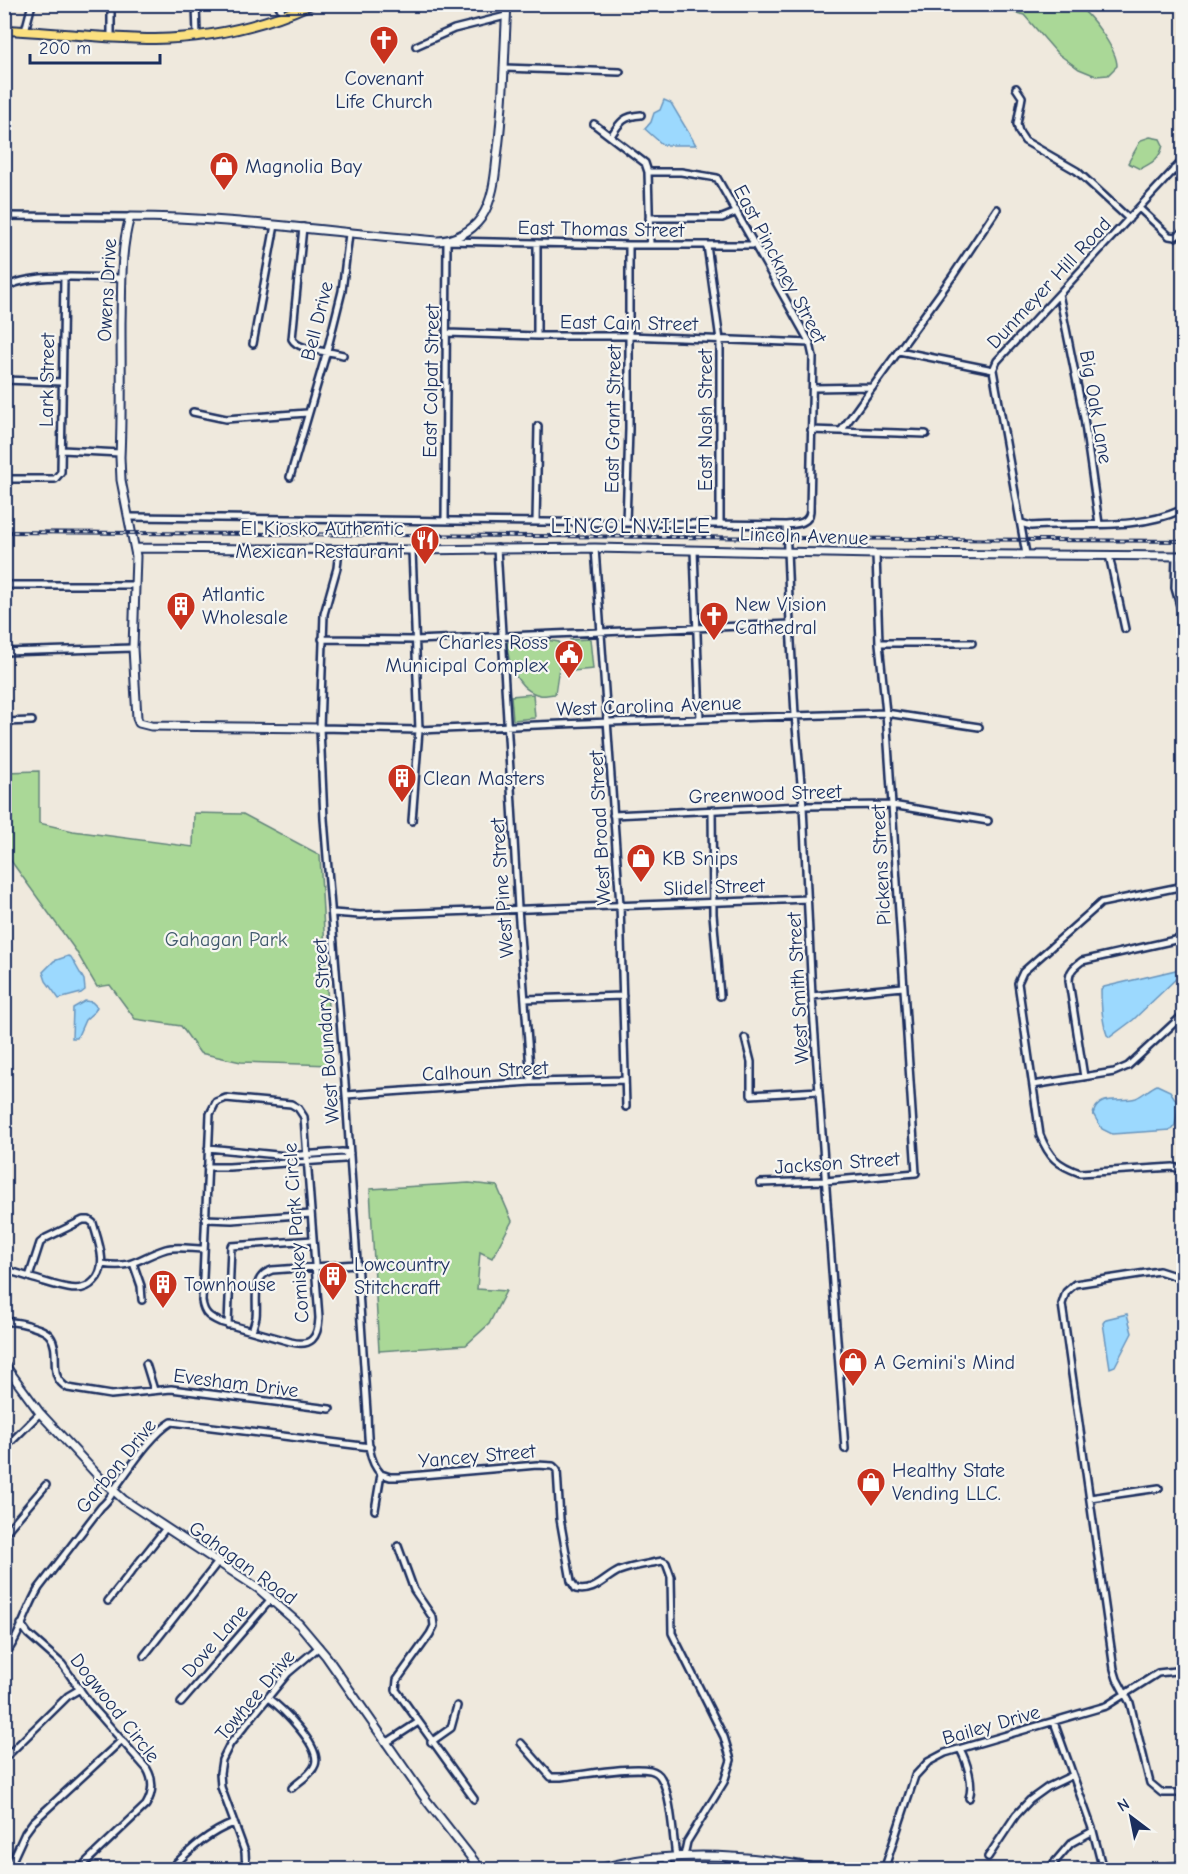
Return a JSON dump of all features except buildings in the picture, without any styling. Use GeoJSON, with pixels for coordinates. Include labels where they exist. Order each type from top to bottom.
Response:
{"type":"FeatureCollection","features":[{"type":"Feature","properties":{"kind":"main road"},"geometry":{"type":"LineString","coordinates":[[4,30],[158,39],[241,28],[285,15],[311,4]]}},
{"type":"Feature","properties":{"kind":"street"},"geometry":{"type":"LineString","coordinates":[[25,31],[32,4]]}},
{"type":"Feature","properties":{"kind":"street"},"geometry":{"type":"LineString","coordinates":[[111,4],[111,37]]}},
{"type":"Feature","properties":{"kind":"street"},"geometry":{"type":"LineString","coordinates":[[197,35],[196,5],[207,4]]}},
{"type":"Feature","properties":{"kind":"street"},"geometry":{"type":"LineString","coordinates":[[278,4],[285,15]]}},
{"type":"Feature","properties":{"kind":"street"},"geometry":{"type":"LineString","coordinates":[[447,241],[468,231],[480,220],[488,205],[494,183],[501,126],[507,4]]}},
{"type":"Feature","properties":{"kind":"street"},"geometry":{"type":"LineString","coordinates":[[416,46],[454,29],[506,16]]}},
{"type":"Feature","properties":{"kind":"street"},"geometry":{"type":"LineString","coordinates":[[504,68],[620,72]]}},
{"type":"Feature","properties":{"kind":"street"},"geometry":{"type":"LineString","coordinates":[[1016,88],[1022,97],[1017,124],[1025,141],[1077,171],[1129,219]]}},
{"type":"Feature","properties":{"kind":"street"},"geometry":{"type":"LineString","coordinates":[[611,135],[620,121],[627,116],[641,115]]}},
{"type":"Feature","properties":{"kind":"street"},"geometry":{"type":"LineString","coordinates":[[594,124],[645,163],[648,172],[650,244]]}},
{"type":"Feature","properties":{"kind":"street","name":"Dunmeyer Hill Road"},"geometry":{"type":"LineString","coordinates":[[1026,554],[993,370],[997,361],[1184,159]]}},
{"type":"Feature","properties":{"kind":"street"},"geometry":{"type":"LineString","coordinates":[[1174,169],[1184,178]]}},
{"type":"Feature","properties":{"kind":"street","name":"East Pinckney Street"},"geometry":{"type":"LineString","coordinates":[[648,172],[681,172],[717,178],[810,343],[813,357],[813,388],[809,516],[798,524],[786,525]]}},
{"type":"Feature","properties":{"kind":"street"},"geometry":{"type":"LineString","coordinates":[[1139,208],[1169,236],[1175,237],[1184,231]]}},
{"type":"Feature","properties":{"kind":"street"},"geometry":{"type":"LineString","coordinates":[[841,431],[952,278],[997,209]]}},
{"type":"Feature","properties":{"kind":"street"},"geometry":{"type":"LineString","coordinates":[[649,218],[723,218],[737,212]]}},
{"type":"Feature","properties":{"kind":"street"},"geometry":{"type":"LineString","coordinates":[[4,216],[130,217]]}},
{"type":"Feature","properties":{"kind":"street","name":"Owens Drive"},"geometry":{"type":"LineString","coordinates":[[320,728],[144,725],[136,718],[133,648],[136,548],[122,480],[120,453],[123,244],[130,217],[209,219],[303,227],[349,234],[447,241]]}},
{"type":"Feature","properties":{"kind":"street"},"geometry":{"type":"LineString","coordinates":[[253,344],[275,225]]}},
{"type":"Feature","properties":{"kind":"street"},"geometry":{"type":"LineString","coordinates":[[303,227],[292,339],[294,344],[300,348],[344,355]]}},
{"type":"Feature","properties":{"kind":"street","name":"Bell Drive"},"geometry":{"type":"LineString","coordinates":[[290,477],[342,291],[349,234]]}},
{"type":"Feature","properties":{"kind":"street","name":"East Thomas Street"},"geometry":{"type":"LineString","coordinates":[[447,241],[629,245],[755,244]]}},
{"type":"Feature","properties":{"kind":"street","name":"East Colpat Street"},"geometry":{"type":"LineString","coordinates":[[445,520],[447,241]]}},
{"type":"Feature","properties":{"kind":"street"},"geometry":{"type":"LineString","coordinates":[[537,243],[537,336]]}},
{"type":"Feature","properties":{"kind":"street","name":"East Grant Street"},"geometry":{"type":"LineString","coordinates":[[626,523],[629,245]]}},
{"type":"Feature","properties":{"kind":"street","name":"East Nash Street"},"geometry":{"type":"LineString","coordinates":[[706,245],[720,340],[720,523]]}},
{"type":"Feature","properties":{"kind":"street","name":"Lark Street"},"geometry":{"type":"LineString","coordinates":[[4,479],[55,479],[61,472],[64,278]]}},
{"type":"Feature","properties":{"kind":"street"},"geometry":{"type":"LineString","coordinates":[[4,288],[24,280],[122,278]]}},
{"type":"Feature","properties":{"kind":"street","name":"Big Oak Lane"},"geometry":{"type":"LineString","coordinates":[[1059,294],[1084,418],[1099,524]]}},
{"type":"Feature","properties":{"kind":"street","name":"East Cain Street"},"geometry":{"type":"LineString","coordinates":[[447,333],[629,336],[810,343]]}},
{"type":"Feature","properties":{"kind":"street"},"geometry":{"type":"LineString","coordinates":[[898,351],[993,370]]}},
{"type":"Feature","properties":{"kind":"street"},"geometry":{"type":"LineString","coordinates":[[4,380],[62,382]]}},
{"type":"Feature","properties":{"kind":"street"},"geometry":{"type":"LineString","coordinates":[[813,388],[873,387]]}},
{"type":"Feature","properties":{"kind":"street"},"geometry":{"type":"LineString","coordinates":[[194,412],[225,419],[307,412]]}},
{"type":"Feature","properties":{"kind":"street"},"geometry":{"type":"LineString","coordinates":[[536,522],[538,426]]}},
{"type":"Feature","properties":{"kind":"street"},"geometry":{"type":"LineString","coordinates":[[811,430],[926,434]]}},
{"type":"Feature","properties":{"kind":"street"},"geometry":{"type":"LineString","coordinates":[[62,450],[120,453]]}},
{"type":"Feature","properties":{"kind":"street"},"geometry":{"type":"LineString","coordinates":[[1021,523],[1032,526],[1121,524],[1157,519],[1181,510]]}},
{"type":"Feature","properties":{"kind":"street"},"geometry":{"type":"LineString","coordinates":[[130,517],[786,525]]}},
{"type":"Feature","properties":{"kind":"street","name":"West Smith Street"},"geometry":{"type":"LineString","coordinates":[[786,525],[812,996],[844,1449]]}},
{"type":"Feature","properties":{"kind":"street"},"geometry":{"type":"LineString","coordinates":[[136,556],[151,547]]}},
{"type":"Feature","properties":{"kind":"street","name":"Lincoln Avenue"},"geometry":{"type":"LineString","coordinates":[[136,548],[412,550],[595,548],[876,554],[1180,556]]}},
{"type":"Feature","properties":{"kind":"street","name":"West Pine Street"},"geometry":{"type":"LineString","coordinates":[[497,548],[518,908],[531,1083]]}},
{"type":"Feature","properties":{"kind":"street","name":"West Broad Street"},"geometry":{"type":"LineString","coordinates":[[595,548],[609,722],[620,905],[626,1107]]}},
{"type":"Feature","properties":{"kind":"street","name":"West Boundary Street"},"geometry":{"type":"LineString","coordinates":[[339,549],[337,568],[324,614],[322,639],[320,728],[324,819],[333,913],[370,1447],[374,1465],[381,1474]]}},
{"type":"Feature","properties":{"kind":"street"},"geometry":{"type":"LineString","coordinates":[[412,550],[419,730],[412,821]]}},
{"type":"Feature","properties":{"kind":"street"},"geometry":{"type":"LineString","coordinates":[[694,550],[700,719]]}},
{"type":"Feature","properties":{"kind":"street","name":"Pickens Street"},"geometry":{"type":"LineString","coordinates":[[876,554],[879,643],[886,713],[916,1173]]}},
{"type":"Feature","properties":{"kind":"street"},"geometry":{"type":"LineString","coordinates":[[1109,555],[1125,629]]}},
{"type":"Feature","properties":{"kind":"street"},"geometry":{"type":"LineString","coordinates":[[1180,556],[1175,588],[1184,620]]}},
{"type":"Feature","properties":{"kind":"street"},"geometry":{"type":"LineString","coordinates":[[4,585],[135,585]]}},
{"type":"Feature","properties":{"kind":"street"},"geometry":{"type":"LineString","coordinates":[[322,639],[415,640],[790,624]]}},
{"type":"Feature","properties":{"kind":"street"},"geometry":{"type":"LineString","coordinates":[[879,643],[972,643]]}},
{"type":"Feature","properties":{"kind":"street"},"geometry":{"type":"LineString","coordinates":[[4,652],[133,648]]}},
{"type":"Feature","properties":{"kind":"street","name":"West Carolina Avenue"},"geometry":{"type":"LineString","coordinates":[[320,728],[419,730],[886,713],[979,727]]}},
{"type":"Feature","properties":{"kind":"street"},"geometry":{"type":"LineString","coordinates":[[4,722],[33,721]]}},
{"type":"Feature","properties":{"kind":"street","name":"Greenwood Street"},"geometry":{"type":"LineString","coordinates":[[613,815],[803,806],[892,805],[988,821]]}},
{"type":"Feature","properties":{"kind":"street"},"geometry":{"type":"LineString","coordinates":[[712,810],[713,902],[720,996]]}},
{"type":"Feature","properties":{"kind":"street"},"geometry":{"type":"LineString","coordinates":[[1184,886],[1101,903],[1023,972],[1018,983],[1040,1135],[1046,1150],[1054,1160],[1080,1173],[1173,1167],[1184,1170]]}},
{"type":"Feature","properties":{"kind":"street","name":"Slidel Street"},"geometry":{"type":"LineString","coordinates":[[333,913],[360,915],[808,899]]}},
{"type":"Feature","properties":{"kind":"street"},"geometry":{"type":"LineString","coordinates":[[1084,1077],[1069,981],[1073,968],[1082,961],[1184,938]]}},
{"type":"Feature","properties":{"kind":"street"},"geometry":{"type":"LineString","coordinates":[[4,1001],[6,939]]}},
{"type":"Feature","properties":{"kind":"street"},"geometry":{"type":"LineString","coordinates":[[812,996],[903,987]]}},
{"type":"Feature","properties":{"kind":"street"},"geometry":{"type":"LineString","coordinates":[[525,999],[622,996]]}},
{"type":"Feature","properties":{"kind":"street"},"geometry":{"type":"LineString","coordinates":[[1033,1085],[1114,1072],[1128,1066],[1184,1014]]}},
{"type":"Feature","properties":{"kind":"street"},"geometry":{"type":"LineString","coordinates":[[745,1038],[751,1062],[751,1095],[819,1091]]}},
{"type":"Feature","properties":{"kind":"street","name":"Calhoun Street"},"geometry":{"type":"LineString","coordinates":[[346,1095],[531,1083],[625,1080]]}},
{"type":"Feature","properties":{"kind":"street","name":"Comiskey Park Circle"},"geometry":{"type":"LineString","coordinates":[[221,1099],[291,1104],[298,1108],[304,1117],[319,1318],[319,1330],[308,1342],[300,1344],[228,1325],[210,1317],[203,1308],[208,1148],[211,1109],[221,1099]]}},
{"type":"Feature","properties":{"kind":"street"},"geometry":{"type":"LineString","coordinates":[[208,1148],[287,1156],[350,1153]]}},
{"type":"Feature","properties":{"kind":"street"},"geometry":{"type":"LineString","coordinates":[[250,1166],[251,1152]]}},
{"type":"Feature","properties":{"kind":"street"},"geometry":{"type":"LineString","coordinates":[[207,1167],[344,1159],[350,1153]]}},
{"type":"Feature","properties":{"kind":"street","name":"Jackson Street"},"geometry":{"type":"LineString","coordinates":[[760,1183],[825,1181],[916,1173]]}},
{"type":"Feature","properties":{"kind":"street"},"geometry":{"type":"LineString","coordinates":[[205,1219],[232,1220],[311,1214]]}},
{"type":"Feature","properties":{"kind":"street"},"geometry":{"type":"LineString","coordinates":[[4,1269],[28,1277],[69,1289],[81,1289],[91,1285],[98,1278],[102,1268],[93,1223],[83,1220],[45,1238],[40,1243],[28,1277]]}},
{"type":"Feature","properties":{"kind":"street"},"geometry":{"type":"LineString","coordinates":[[228,1325],[231,1246],[313,1240]]}},
{"type":"Feature","properties":{"kind":"street"},"geometry":{"type":"LineString","coordinates":[[102,1264],[119,1266],[133,1263],[168,1248],[204,1249]]}},
{"type":"Feature","properties":{"kind":"street"},"geometry":{"type":"LineString","coordinates":[[133,1263],[141,1286],[142,1300]]}},
{"type":"Feature","properties":{"kind":"street"},"geometry":{"type":"LineString","coordinates":[[252,1331],[256,1318],[257,1283],[262,1275],[272,1270],[356,1264]]}},
{"type":"Feature","properties":{"kind":"street"},"geometry":{"type":"LineString","coordinates":[[1184,1279],[1159,1270],[1076,1284],[1066,1292],[1062,1304],[1114,1669],[1130,1703],[1150,1783],[1162,1793],[1184,1793]]}},
{"type":"Feature","properties":{"kind":"street","name":"Evesham Drive"},"geometry":{"type":"LineString","coordinates":[[4,1322],[12,1321],[41,1329],[50,1335],[57,1377],[62,1385],[68,1388],[111,1395],[177,1390],[330,1409]]}},
{"type":"Feature","properties":{"kind":"street"},"geometry":{"type":"LineString","coordinates":[[146,1364],[154,1390]]}},
{"type":"Feature","properties":{"kind":"street","name":"Gahagan Road"},"geometry":{"type":"LineString","coordinates":[[4,1365],[40,1413],[114,1491],[271,1599],[291,1616],[319,1647],[427,1801],[481,1869]]}},
{"type":"Feature","properties":{"kind":"street"},"geometry":{"type":"LineString","coordinates":[[4,1445],[12,1441],[40,1413]]}},
{"type":"Feature","properties":{"kind":"street","name":"Garbon Drive"},"geometry":{"type":"LineString","coordinates":[[21,1624],[30,1603],[62,1557],[88,1527],[101,1507],[110,1500],[114,1491],[163,1428],[172,1422],[370,1447]]}},
{"type":"Feature","properties":{"kind":"street","name":"Yancey Street"},"geometry":{"type":"LineString","coordinates":[[381,1474],[399,1477],[537,1465],[553,1466],[557,1470],[560,1519],[571,1581],[576,1589],[590,1589],[619,1571],[662,1561],[669,1568],[672,1633],[724,1737],[731,1760],[725,1779],[680,1856]]}},
{"type":"Feature","properties":{"kind":"street"},"geometry":{"type":"LineString","coordinates":[[375,1510],[381,1474]]}},
{"type":"Feature","properties":{"kind":"street"},"geometry":{"type":"LineString","coordinates":[[4,1534],[46,1485]]}},
{"type":"Feature","properties":{"kind":"street"},"geometry":{"type":"LineString","coordinates":[[1090,1498],[1159,1488]]}},
{"type":"Feature","properties":{"kind":"street"},"geometry":{"type":"LineString","coordinates":[[108,1601],[166,1528]]}},
{"type":"Feature","properties":{"kind":"street"},"geometry":{"type":"LineString","coordinates":[[398,1546],[414,1590],[434,1622],[430,1634],[396,1683],[397,1693],[474,1799]]}},
{"type":"Feature","properties":{"kind":"street"},"geometry":{"type":"LineString","coordinates":[[144,1656],[218,1562]]}},
{"type":"Feature","properties":{"kind":"street","name":"Dove Lane"},"geometry":{"type":"LineString","coordinates":[[181,1703],[271,1599]]}},
{"type":"Feature","properties":{"kind":"street"},"geometry":{"type":"LineString","coordinates":[[4,1656],[14,1642],[21,1624]]}},
{"type":"Feature","properties":{"kind":"street","name":"Dogwood Circle"},"geometry":{"type":"LineString","coordinates":[[21,1624],[28,1634],[57,1659],[147,1769],[152,1780],[152,1793],[142,1810],[81,1869]]}},
{"type":"Feature","properties":{"kind":"street","name":"Towhee Drive"},"geometry":{"type":"LineString","coordinates":[[246,1869],[245,1852],[221,1787],[222,1760],[231,1744],[288,1673],[319,1647]]}},
{"type":"Feature","properties":{"kind":"street","name":"Bailey Drive"},"geometry":{"type":"LineString","coordinates":[[884,1869],[912,1785],[920,1768],[936,1757],[1106,1706],[1158,1673],[1184,1670]]}},
{"type":"Feature","properties":{"kind":"street"},"geometry":{"type":"LineString","coordinates":[[4,1759],[68,1696],[80,1689]]}},
{"type":"Feature","properties":{"kind":"street"},"geometry":{"type":"LineString","coordinates":[[268,1698],[295,1722],[316,1755],[313,1769],[292,1788]]}},
{"type":"Feature","properties":{"kind":"street"},"geometry":{"type":"LineString","coordinates":[[431,1742],[451,1728],[458,1706]]}},
{"type":"Feature","properties":{"kind":"street"},"geometry":{"type":"LineString","coordinates":[[1053,1722],[1093,1832],[1103,1869]]}},
{"type":"Feature","properties":{"kind":"street"},"geometry":{"type":"LineString","coordinates":[[386,1743],[417,1723]]}},
{"type":"Feature","properties":{"kind":"street"},"geometry":{"type":"LineString","coordinates":[[8,1869],[25,1833],[33,1822],[122,1740]]}},
{"type":"Feature","properties":{"kind":"street"},"geometry":{"type":"LineString","coordinates":[[521,1743],[551,1777],[561,1778],[639,1769],[653,1770],[661,1778],[664,1787],[680,1856]]}},
{"type":"Feature","properties":{"kind":"street"},"geometry":{"type":"LineString","coordinates":[[960,1749],[969,1778],[969,1798]]}},
{"type":"Feature","properties":{"kind":"street"},"geometry":{"type":"LineString","coordinates":[[988,1857],[1016,1815],[1030,1800],[1048,1787],[1073,1775]]}},
{"type":"Feature","properties":{"kind":"street"},"geometry":{"type":"LineString","coordinates":[[169,1869],[208,1834],[234,1822]]}},
{"type":"Feature","properties":{"kind":"street"},"geometry":{"type":"LineString","coordinates":[[1048,1869],[1071,1843],[1093,1832]]}},
{"type":"Feature","properties":{"kind":"street"},"geometry":{"type":"LineString","coordinates":[[594,1869],[645,1859],[680,1856],[778,1862],[824,1869]]}},
{"type":"Feature","properties":{"kind":"street"},"geometry":{"type":"LineString","coordinates":[[667,1857],[668,1869]]}},
{"type":"Feature","properties":{"kind":"street"},"geometry":{"type":"LineString","coordinates":[[1139,1869],[1184,1865]]}},
{"type":"Feature","properties":{"kind":"green space"},"geometry":{"type":"Polygon","coordinates":[[[986,5],[1075,5],[1088,15],[1102,32],[1113,51],[1117,66],[1108,75],[1096,76],[1079,69],[1057,53],[1024,15],[986,5]]]}},
{"type":"Feature","properties":{"kind":"green space"},"geometry":{"type":"Polygon","coordinates":[[[1150,137],[1160,139],[1163,145],[1158,157],[1140,169],[1128,163],[1141,140],[1150,137]]]}},
{"type":"Feature","properties":{"kind":"green space"},"geometry":{"type":"Polygon","coordinates":[[[590,639],[593,669],[573,671],[570,640],[590,639]]]}},
{"type":"Feature","properties":{"kind":"green space"},"geometry":{"type":"Polygon","coordinates":[[[547,640],[559,642],[562,647],[555,694],[542,695],[532,692],[519,681],[511,666],[507,642],[547,640]]]}},
{"type":"Feature","properties":{"kind":"green space"},"geometry":{"type":"Polygon","coordinates":[[[533,694],[535,718],[513,720],[511,696],[533,694]]]}},
{"type":"Feature","properties":{"kind":"green space","name":"Gahagan Park"},"geometry":{"type":"Polygon","coordinates":[[[39,771],[39,823],[73,831],[193,847],[194,813],[243,814],[320,855],[331,1065],[241,1062],[200,1053],[181,1026],[135,1019],[110,985],[97,987],[76,951],[6,854],[5,772],[39,771]]]}},
{"type":"Feature","properties":{"kind":"green space"},"geometry":{"type":"Polygon","coordinates":[[[469,1183],[497,1186],[512,1221],[492,1258],[480,1252],[477,1289],[506,1291],[489,1324],[466,1345],[379,1351],[370,1189],[469,1183]]]}},
{"type":"Feature","properties":{"kind":"water"},"geometry":{"type":"Polygon","coordinates":[[[664,100],[671,103],[696,145],[663,145],[645,129],[654,113],[660,110],[664,100]]]}},
{"type":"Feature","properties":{"kind":"water"},"geometry":{"type":"Polygon","coordinates":[[[71,957],[84,980],[85,990],[59,999],[46,981],[43,972],[54,961],[71,957]]]}},
{"type":"Feature","properties":{"kind":"water"},"geometry":{"type":"Polygon","coordinates":[[[1180,969],[1181,974],[1133,1020],[1110,1037],[1107,1035],[1102,1007],[1101,990],[1104,987],[1180,969]]]}},
{"type":"Feature","properties":{"kind":"water"},"geometry":{"type":"Polygon","coordinates":[[[85,1001],[92,1002],[97,1007],[85,1020],[77,1038],[72,1038],[73,1008],[85,1001]]]}},
{"type":"Feature","properties":{"kind":"water"},"geometry":{"type":"Polygon","coordinates":[[[1157,1085],[1170,1091],[1179,1105],[1175,1125],[1171,1130],[1112,1134],[1102,1129],[1093,1114],[1100,1103],[1136,1098],[1157,1085]]]}},
{"type":"Feature","properties":{"kind":"water"},"geometry":{"type":"Polygon","coordinates":[[[1127,1314],[1132,1333],[1115,1366],[1110,1368],[1103,1323],[1106,1319],[1127,1314]]]}},
{"type":"Feature","properties":{"kind":"railway"},"geometry":{"type":"LineString","coordinates":[[4,532],[1184,541]]}},
{"type":"Feature","properties":{"kind":"place","name":"Covenant Life Church"},"geometry":{"type":"Point","coordinates":[384,66]}},
{"type":"Feature","properties":{"kind":"place","name":"Magnolia Bay"},"geometry":{"type":"Point","coordinates":[224,192]}},
{"type":"Feature","properties":{"kind":"place","name":"El Kiosko Authentic Mexican Restaurant"},"geometry":{"type":"Point","coordinates":[425,566]}},
{"type":"Feature","properties":{"kind":"place","name":"Atlantic Wholesale"},"geometry":{"type":"Point","coordinates":[181,632]}},
{"type":"Feature","properties":{"kind":"place","name":"New Vision Cathedral"},"geometry":{"type":"Point","coordinates":[714,642]}},
{"type":"Feature","properties":{"kind":"place","name":"Charles Ross Municipal Complex"},"geometry":{"type":"Point","coordinates":[569,680]}},
{"type":"Feature","properties":{"kind":"place","name":"Clean Masters"},"geometry":{"type":"Point","coordinates":[402,804]}},
{"type":"Feature","properties":{"kind":"place","name":"KB Snips"},"geometry":{"type":"Point","coordinates":[641,884]}},
{"type":"Feature","properties":{"kind":"place","name":"Lowcountry Stitchcraft"},"geometry":{"type":"Point","coordinates":[333,1302]}},
{"type":"Feature","properties":{"kind":"place","name":"Townhouse"},"geometry":{"type":"Point","coordinates":[163,1310]}},
{"type":"Feature","properties":{"kind":"place","name":"A Gemini's Mind"},"geometry":{"type":"Point","coordinates":[853,1388]}},
{"type":"Feature","properties":{"kind":"place","name":"Healthy State Vending LLC."},"geometry":{"type":"Point","coordinates":[871,1508]}},
{"type":"Feature","properties":{"kind":"district","name":"LINCOLNVILLE"},"geometry":{"type":"Point","coordinates":[631,526]}}]}
